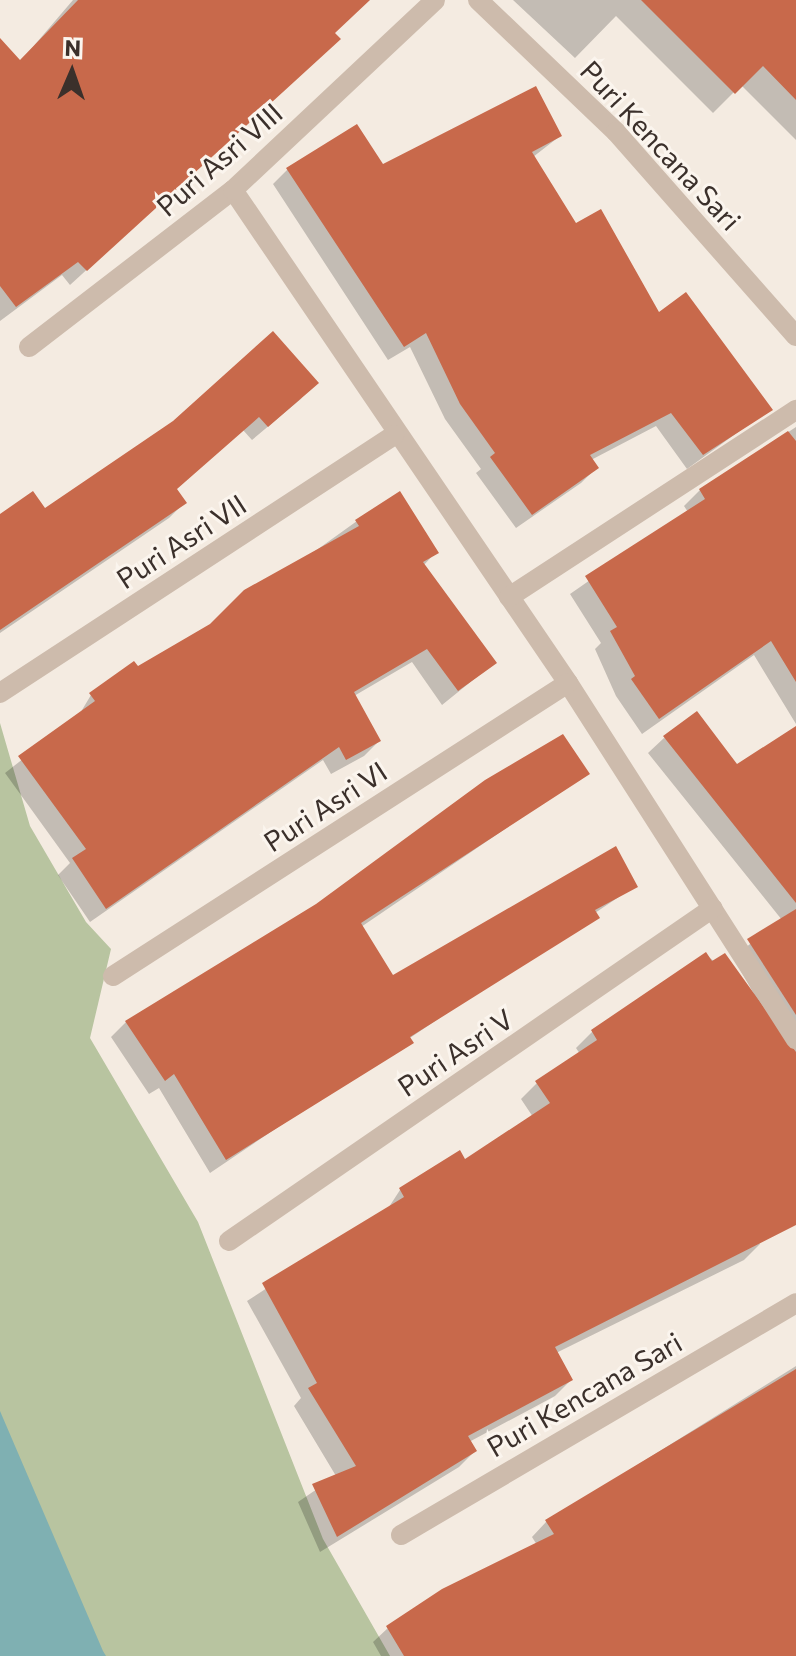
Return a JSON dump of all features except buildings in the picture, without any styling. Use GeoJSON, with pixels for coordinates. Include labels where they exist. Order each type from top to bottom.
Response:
{"type":"FeatureCollection","features":[{"type":"Feature","properties":{"kind":"street","name":"Puri Asri VIII"},"geometry":{"type":"LineString","coordinates":[[29,347],[233,190],[435,0]]}},
{"type":"Feature","properties":{"kind":"street","name":"Puri Kencana Sari"},"geometry":{"type":"LineString","coordinates":[[478,0],[616,132],[796,336]]}},
{"type":"Feature","properties":{"kind":"street"},"geometry":{"type":"LineString","coordinates":[[233,190],[394,435],[568,683],[796,1039]]}},
{"type":"Feature","properties":{"kind":"street"},"geometry":{"type":"LineString","coordinates":[[509,597],[796,410]]}},
{"type":"Feature","properties":{"kind":"street","name":"Puri Asri VII"},"geometry":{"type":"LineString","coordinates":[[0,693],[394,435]]}},
{"type":"Feature","properties":{"kind":"street","name":"Puri Asri VI"},"geometry":{"type":"LineString","coordinates":[[113,976],[568,683]]}},
{"type":"Feature","properties":{"kind":"street","name":"Puri Asri V"},"geometry":{"type":"LineString","coordinates":[[229,1241],[713,908]]}},
{"type":"Feature","properties":{"kind":"street","name":"Puri Kencana Sari"},"geometry":{"type":"LineString","coordinates":[[401,1535],[796,1303]]}},
{"type":"Feature","properties":{"kind":"green space"},"geometry":{"type":"Polygon","coordinates":[[[0,723],[30,826],[86,922],[111,949],[90,1038],[198,1222],[323,1539],[390,1656],[73,1656],[0,1496],[0,723]]]}},
{"type":"Feature","properties":{"kind":"water"},"geometry":{"type":"Polygon","coordinates":[[[0,1411],[103,1651],[106,1656],[0,1656],[0,1411]]]}}]}
